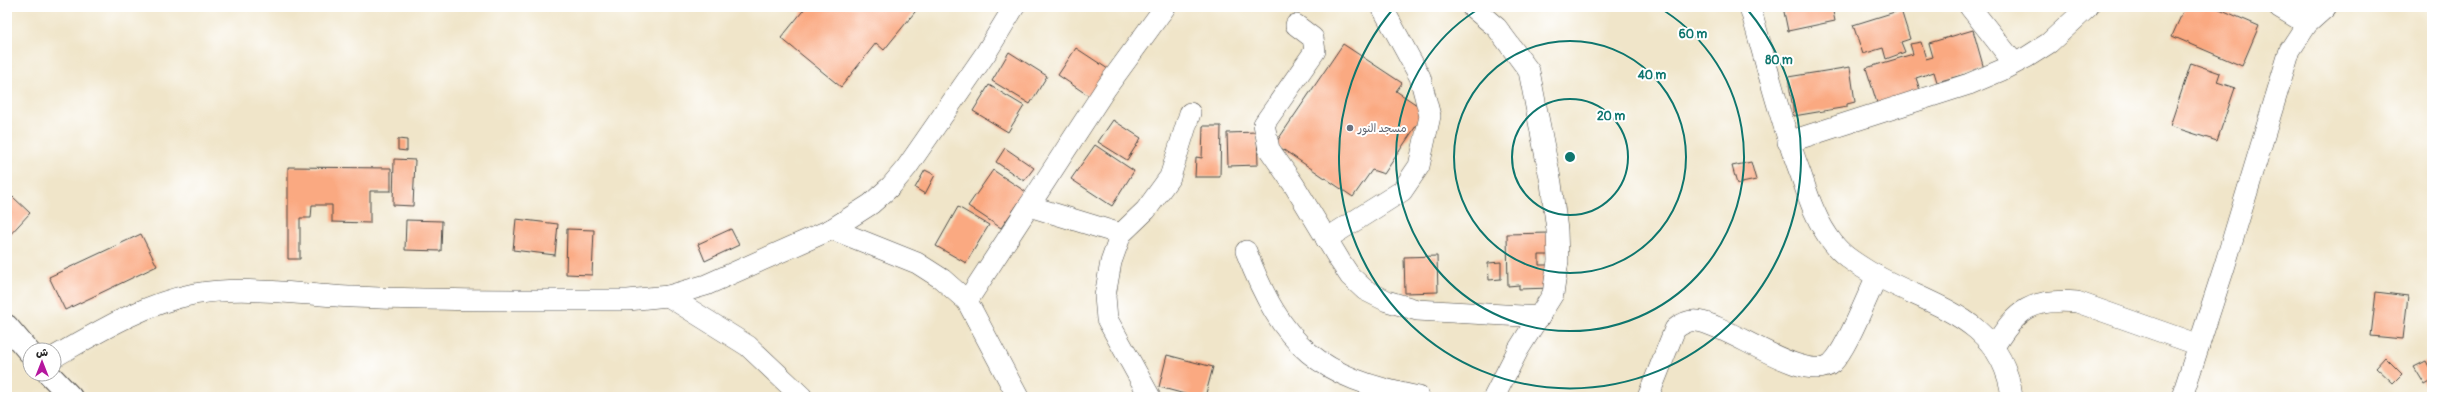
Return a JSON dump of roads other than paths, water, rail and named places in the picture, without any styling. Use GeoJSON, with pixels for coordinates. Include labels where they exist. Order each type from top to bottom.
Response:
{"type":"FeatureCollection","features":[{"type":"Feature","properties":{"kind":"main road"},"geometry":{"type":"LineString","coordinates":[[7,326],[22,343]]}},
{"type":"Feature","properties":{"kind":"main road"},"geometry":{"type":"LineString","coordinates":[[58,382],[72,397]]}},
{"type":"Feature","properties":{"kind":"street"},"geometry":{"type":"LineString","coordinates":[[62,352],[108,326],[149,307],[194,294],[245,291],[353,297],[628,300],[668,296],[706,285],[832,229],[871,204],[891,186],[907,167],[982,59],[1014,7]]}},
{"type":"Feature","properties":{"kind":"street"},"geometry":{"type":"LineString","coordinates":[[967,301],[1106,88],[1165,7]]}},
{"type":"Feature","properties":{"kind":"street"},"geometry":{"type":"LineString","coordinates":[[1326,239],[1402,192],[1419,166],[1430,116],[1420,77],[1382,7]]}},
{"type":"Feature","properties":{"kind":"street"},"geometry":{"type":"LineString","coordinates":[[1472,7],[1497,28],[1528,71],[1551,183],[1557,230],[1556,281],[1553,294],[1518,350],[1494,397]]}},
{"type":"Feature","properties":{"kind":"street"},"geometry":{"type":"LineString","coordinates":[[1750,7],[1788,142],[1813,208],[1823,228],[1843,254],[1877,276],[1959,315],[1980,330],[1994,347],[2004,364],[2012,397]]}},
{"type":"Feature","properties":{"kind":"street"},"geometry":{"type":"LineString","coordinates":[[1970,7],[2014,63]]}},
{"type":"Feature","properties":{"kind":"street"},"geometry":{"type":"LineString","coordinates":[[1788,142],[1969,84],[2014,63],[2049,42],[2088,7]]}},
{"type":"Feature","properties":{"kind":"street"},"geometry":{"type":"LineString","coordinates":[[2279,7],[2307,24]]}},
{"type":"Feature","properties":{"kind":"street"},"geometry":{"type":"LineString","coordinates":[[2182,397],[2224,268],[2290,50],[2307,24],[2326,7]]}},
{"type":"Feature","properties":{"kind":"street"},"geometry":{"type":"LineString","coordinates":[[1296,25],[1313,38],[1316,51],[1264,124],[1269,149],[1294,185],[1350,276],[1365,290],[1387,301],[1417,310],[1540,317]]}},
{"type":"Feature","properties":{"kind":"street"},"geometry":{"type":"LineString","coordinates":[[1150,397],[1107,319],[1105,296],[1111,262],[1121,234],[1146,210],[1170,177],[1190,114]]}},
{"type":"Feature","properties":{"kind":"street"},"geometry":{"type":"LineString","coordinates":[[1029,206],[1121,234]]}},
{"type":"Feature","properties":{"kind":"street"},"geometry":{"type":"LineString","coordinates":[[832,229],[917,263],[942,279],[967,301],[1018,397]]}},
{"type":"Feature","properties":{"kind":"street"},"geometry":{"type":"LineString","coordinates":[[1246,250],[1272,309],[1285,328],[1309,354],[1346,377],[1370,387],[1419,397]]}},
{"type":"Feature","properties":{"kind":"street"},"geometry":{"type":"LineString","coordinates":[[1648,397],[1675,329],[1690,321],[1697,320],[1716,327],[1801,366],[1820,368],[1826,366],[1837,357],[1844,345],[1877,276]]}},
{"type":"Feature","properties":{"kind":"street"},"geometry":{"type":"LineString","coordinates":[[668,296],[748,346],[802,397]]}},
{"type":"Feature","properties":{"kind":"street"},"geometry":{"type":"LineString","coordinates":[[1994,347],[2006,327],[2029,306],[2056,300],[2077,302],[2199,345]]}},
{"type":"Feature","properties":{"kind":"place","name":"مسجد النور"},"geometry":{"type":"Point","coordinates":[1350,128]}}]}
